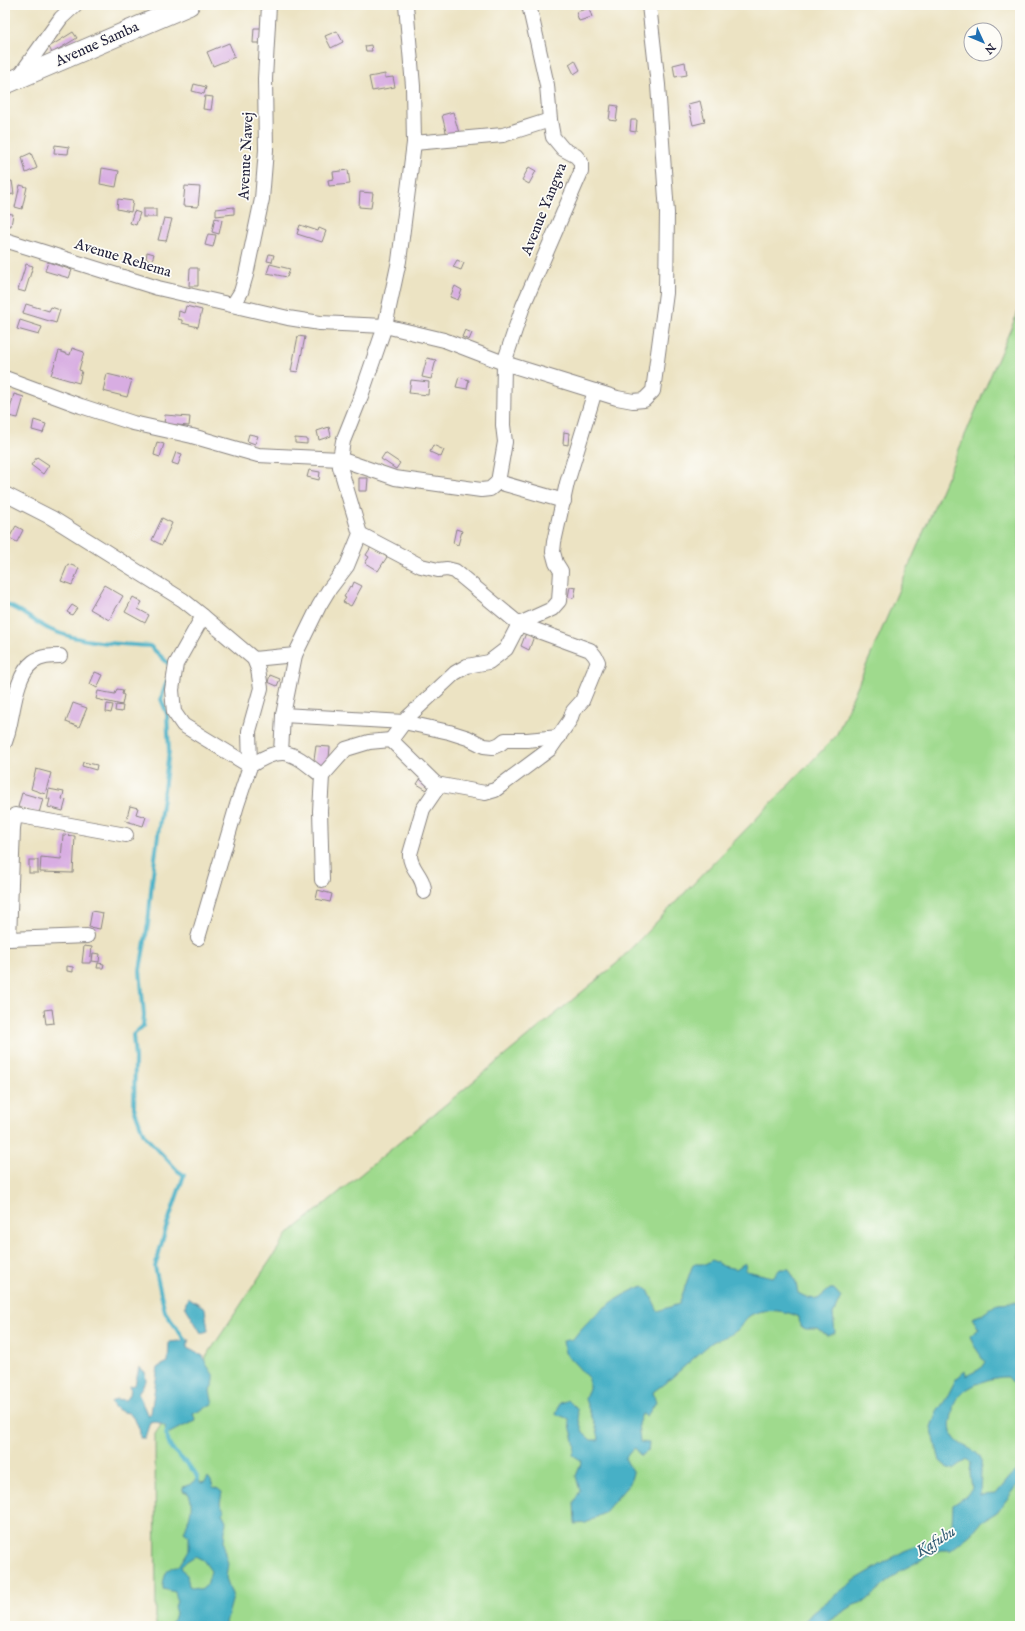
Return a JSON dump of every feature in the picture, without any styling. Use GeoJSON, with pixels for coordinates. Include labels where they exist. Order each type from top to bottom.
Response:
{"type":"FeatureCollection","features":[{"type":"Feature","properties":{"kind":"street"},"geometry":{"type":"LineString","coordinates":[[12,81],[62,12],[75,5]]}},
{"type":"Feature","properties":{"kind":"street","name":"Avenue Samba"},"geometry":{"type":"LineString","coordinates":[[12,81],[189,5]]}},
{"type":"Feature","properties":{"kind":"street","name":"Avenue Nawej"},"geometry":{"type":"LineString","coordinates":[[233,305],[241,292],[246,275],[262,199],[266,150],[265,79],[269,5]]}},
{"type":"Feature","properties":{"kind":"street"},"geometry":{"type":"LineString","coordinates":[[281,752],[283,714],[295,655],[319,606],[328,591],[347,566],[360,534],[340,467],[340,459],[343,441],[361,396],[385,326],[399,261],[414,143],[413,86],[406,5]]}},
{"type":"Feature","properties":{"kind":"street","name":"Avenue Yangwa"},"geometry":{"type":"LineString","coordinates":[[498,482],[506,442],[503,418],[504,363],[523,306],[581,172],[581,162],[576,156],[563,149],[553,137],[547,85],[529,5]]}},
{"type":"Feature","properties":{"kind":"street","name":"Avenue Rehema"},"geometry":{"type":"LineString","coordinates":[[5,240],[158,288],[288,318],[320,323],[385,326],[444,340],[504,363],[595,391],[633,401],[644,400],[653,391],[666,293],[668,213],[658,85],[649,5]]}},
{"type":"Feature","properties":{"kind":"street"},"geometry":{"type":"LineString","coordinates":[[414,143],[503,135],[550,120]]}},
{"type":"Feature","properties":{"kind":"street"},"geometry":{"type":"LineString","coordinates":[[5,378],[81,406],[133,423],[186,434],[258,455],[340,459],[395,478],[480,490],[490,489],[498,482],[564,500]]}},
{"type":"Feature","properties":{"kind":"street"},"geometry":{"type":"LineString","coordinates":[[322,880],[320,811],[322,776],[346,749],[369,742],[391,740],[404,722],[455,673],[467,666],[489,662],[499,656],[506,649],[519,624],[552,609],[559,601],[561,572],[556,563],[553,552],[554,542],[567,483],[595,391]]}},
{"type":"Feature","properties":{"kind":"street"},"geometry":{"type":"LineString","coordinates":[[5,494],[52,518],[183,600],[254,659],[258,669],[261,688],[249,731],[250,766],[198,938]]}},
{"type":"Feature","properties":{"kind":"street"},"geometry":{"type":"LineString","coordinates":[[360,534],[421,566],[438,570],[447,569],[455,571],[519,624],[590,650],[598,662],[582,701],[573,711],[570,720],[550,749],[495,790],[485,793],[436,784],[391,740]]}},
{"type":"Feature","properties":{"kind":"street"},"geometry":{"type":"LineString","coordinates":[[203,616],[176,664],[172,690],[174,712],[183,725],[250,766]]}},
{"type":"Feature","properties":{"kind":"street"},"geometry":{"type":"LineString","coordinates":[[254,659],[295,655]]}},
{"type":"Feature","properties":{"kind":"street"},"geometry":{"type":"LineString","coordinates":[[5,742],[9,732],[20,677],[34,661],[45,657],[60,656]]}},
{"type":"Feature","properties":{"kind":"street"},"geometry":{"type":"LineString","coordinates":[[283,714],[404,722],[449,732],[468,738],[484,746],[493,746],[506,740],[528,740],[559,737]]}},
{"type":"Feature","properties":{"kind":"street"},"geometry":{"type":"LineString","coordinates":[[250,766],[265,756],[281,752],[300,759],[322,776]]}},
{"type":"Feature","properties":{"kind":"street"},"geometry":{"type":"LineString","coordinates":[[424,892],[424,883],[410,860],[410,854],[423,809],[436,790],[436,784]]}},
{"type":"Feature","properties":{"kind":"street"},"geometry":{"type":"LineString","coordinates":[[87,936],[7,939],[13,828],[10,815],[126,835]]}},
{"type":"Feature","properties":{"kind":"green space"},"geometry":{"type":"Polygon","coordinates":[[[1020,307],[1020,1626],[156,1626],[155,1434],[287,1235],[616,964],[836,736],[1020,307]]]}},
{"type":"Feature","properties":{"kind":"water"},"geometry":{"type":"Polygon","coordinates":[[[712,1260],[723,1266],[736,1269],[745,1263],[746,1271],[773,1277],[780,1269],[789,1269],[796,1282],[798,1293],[808,1298],[818,1299],[830,1289],[834,1289],[841,1297],[833,1314],[835,1333],[827,1336],[818,1329],[806,1329],[800,1326],[799,1317],[780,1311],[766,1311],[753,1314],[746,1319],[736,1331],[711,1343],[653,1392],[656,1402],[647,1416],[642,1414],[638,1424],[640,1442],[649,1443],[648,1451],[641,1456],[634,1448],[625,1458],[633,1473],[630,1483],[604,1513],[586,1523],[575,1524],[574,1502],[580,1491],[576,1476],[582,1461],[573,1455],[575,1447],[569,1419],[556,1414],[560,1403],[568,1400],[577,1409],[583,1433],[591,1440],[599,1440],[597,1430],[585,1399],[589,1388],[589,1379],[565,1353],[563,1341],[573,1339],[587,1322],[613,1301],[643,1286],[648,1290],[658,1311],[679,1304],[693,1264],[705,1264],[712,1260]]]}},
{"type":"Feature","properties":{"kind":"water"},"geometry":{"type":"Polygon","coordinates":[[[188,1297],[205,1308],[208,1331],[201,1333],[185,1306],[188,1297]]]}},
{"type":"Feature","properties":{"kind":"water","name":"Kafubu"},"geometry":{"type":"Polygon","coordinates":[[[1014,1302],[1020,1305],[1020,1386],[1015,1385],[1008,1377],[1002,1377],[987,1380],[972,1386],[960,1395],[955,1402],[950,1426],[956,1440],[979,1455],[981,1459],[980,1495],[996,1494],[1010,1477],[1020,1468],[1020,1484],[997,1512],[981,1522],[971,1534],[951,1550],[940,1550],[900,1571],[866,1601],[854,1605],[821,1626],[801,1626],[812,1613],[855,1580],[904,1551],[940,1538],[952,1524],[953,1505],[965,1497],[972,1489],[970,1472],[971,1463],[967,1459],[954,1469],[948,1468],[940,1461],[931,1427],[937,1412],[946,1399],[956,1379],[965,1371],[966,1376],[980,1369],[985,1362],[973,1344],[970,1336],[979,1329],[972,1318],[983,1314],[998,1303],[1014,1302]]]}},
{"type":"Feature","properties":{"kind":"water"},"geometry":{"type":"Polygon","coordinates":[[[190,1340],[187,1344],[187,1348],[203,1356],[206,1364],[214,1376],[214,1381],[210,1391],[213,1404],[193,1414],[196,1421],[166,1435],[165,1426],[155,1421],[150,1422],[145,1438],[140,1438],[139,1428],[132,1416],[129,1413],[118,1410],[111,1402],[116,1399],[126,1400],[128,1398],[130,1386],[135,1385],[139,1367],[145,1372],[146,1381],[138,1393],[148,1416],[151,1413],[158,1367],[168,1362],[169,1342],[190,1340]]]}},
{"type":"Feature","properties":{"kind":"water"},"geometry":{"type":"Polygon","coordinates":[[[208,1477],[213,1487],[222,1492],[220,1504],[225,1511],[222,1513],[226,1521],[224,1540],[225,1554],[228,1563],[226,1578],[233,1597],[225,1626],[169,1626],[169,1624],[174,1620],[176,1613],[174,1607],[177,1602],[177,1598],[175,1592],[163,1589],[166,1573],[171,1568],[179,1566],[189,1550],[189,1536],[184,1532],[189,1517],[191,1502],[188,1493],[183,1491],[183,1487],[198,1479],[201,1483],[205,1482],[208,1477]],[[195,1556],[181,1567],[187,1575],[189,1586],[201,1590],[207,1585],[211,1571],[203,1560],[195,1556]]]}},
{"type":"Feature","properties":{"kind":"building"},"geometry":{"type":"Polygon","coordinates":[[[589,8],[592,17],[579,21],[576,12],[589,8]]]}},
{"type":"Feature","properties":{"kind":"building"},"geometry":{"type":"Polygon","coordinates":[[[254,28],[262,28],[261,43],[253,43],[254,28]]]}},
{"type":"Feature","properties":{"kind":"building"},"geometry":{"type":"Polygon","coordinates":[[[337,31],[343,42],[331,48],[325,36],[337,31]]]}},
{"type":"Feature","properties":{"kind":"building"},"geometry":{"type":"Polygon","coordinates":[[[73,32],[77,38],[52,53],[49,47],[73,32]]]}},
{"type":"Feature","properties":{"kind":"building"},"geometry":{"type":"Polygon","coordinates":[[[229,43],[235,57],[213,66],[207,52],[229,43]]]}},
{"type":"Feature","properties":{"kind":"building"},"geometry":{"type":"Polygon","coordinates":[[[371,45],[372,51],[366,51],[365,46],[371,45]]]}},
{"type":"Feature","properties":{"kind":"building"},"geometry":{"type":"Polygon","coordinates":[[[575,60],[580,70],[574,74],[569,64],[575,60]]]}},
{"type":"Feature","properties":{"kind":"building"},"geometry":{"type":"Polygon","coordinates":[[[685,62],[687,75],[675,77],[673,65],[685,62]]]}},
{"type":"Feature","properties":{"kind":"building"},"geometry":{"type":"Polygon","coordinates":[[[385,74],[385,78],[393,77],[395,87],[372,91],[369,77],[385,74]]]}},
{"type":"Feature","properties":{"kind":"building"},"geometry":{"type":"Polygon","coordinates":[[[194,84],[206,87],[204,94],[192,91],[194,84]]]}},
{"type":"Feature","properties":{"kind":"building"},"geometry":{"type":"Polygon","coordinates":[[[205,96],[213,97],[211,110],[203,109],[205,96]]]}},
{"type":"Feature","properties":{"kind":"building"},"geometry":{"type":"Polygon","coordinates":[[[700,101],[705,122],[693,125],[688,104],[700,101]]]}},
{"type":"Feature","properties":{"kind":"building"},"geometry":{"type":"Polygon","coordinates":[[[611,105],[618,106],[616,121],[609,120],[611,105]]]}},
{"type":"Feature","properties":{"kind":"building"},"geometry":{"type":"Polygon","coordinates":[[[453,112],[459,133],[447,136],[442,115],[453,112]]]}},
{"type":"Feature","properties":{"kind":"building"},"geometry":{"type":"Polygon","coordinates":[[[631,120],[637,120],[636,132],[630,131],[631,120]]]}},
{"type":"Feature","properties":{"kind":"building"},"geometry":{"type":"Polygon","coordinates":[[[55,145],[69,147],[68,154],[54,153],[55,145]]]}},
{"type":"Feature","properties":{"kind":"building"},"geometry":{"type":"Polygon","coordinates":[[[31,153],[37,168],[26,173],[22,157],[31,153]]]}},
{"type":"Feature","properties":{"kind":"building"},"geometry":{"type":"Polygon","coordinates":[[[529,167],[536,171],[529,184],[522,180],[529,167]]]}},
{"type":"Feature","properties":{"kind":"building"},"geometry":{"type":"Polygon","coordinates":[[[102,168],[119,171],[116,187],[100,184],[102,168]]]}},
{"type":"Feature","properties":{"kind":"building"},"geometry":{"type":"Polygon","coordinates":[[[348,170],[350,184],[329,186],[328,180],[334,179],[333,172],[348,170]]]}},
{"type":"Feature","properties":{"kind":"building"},"geometry":{"type":"Polygon","coordinates":[[[12,181],[14,194],[7,195],[5,182],[12,181]]]}},
{"type":"Feature","properties":{"kind":"building"},"geometry":{"type":"Polygon","coordinates":[[[20,185],[27,187],[22,209],[15,207],[20,185]]]}},
{"type":"Feature","properties":{"kind":"building"},"geometry":{"type":"Polygon","coordinates":[[[185,186],[200,187],[198,207],[183,206],[185,186]]]}},
{"type":"Feature","properties":{"kind":"building"},"geometry":{"type":"Polygon","coordinates":[[[360,192],[373,193],[371,208],[359,207],[360,192]]]}},
{"type":"Feature","properties":{"kind":"building"},"geometry":{"type":"Polygon","coordinates":[[[118,199],[133,201],[131,212],[117,209],[118,199]]]}},
{"type":"Feature","properties":{"kind":"building"},"geometry":{"type":"Polygon","coordinates":[[[234,207],[234,214],[216,216],[216,209],[234,207]]]}},
{"type":"Feature","properties":{"kind":"building"},"geometry":{"type":"Polygon","coordinates":[[[143,209],[156,209],[156,217],[143,217],[143,209]]]}},
{"type":"Feature","properties":{"kind":"building"},"geometry":{"type":"Polygon","coordinates":[[[134,211],[140,213],[136,225],[130,223],[134,211]]]}},
{"type":"Feature","properties":{"kind":"building"},"geometry":{"type":"Polygon","coordinates":[[[5,213],[13,214],[11,226],[5,225],[5,213]]]}},
{"type":"Feature","properties":{"kind":"building"},"geometry":{"type":"Polygon","coordinates":[[[164,218],[172,219],[166,241],[158,240],[164,218]]]}},
{"type":"Feature","properties":{"kind":"building"},"geometry":{"type":"Polygon","coordinates":[[[215,218],[222,220],[219,234],[212,232],[215,218]]]}},
{"type":"Feature","properties":{"kind":"building"},"geometry":{"type":"Polygon","coordinates":[[[300,225],[318,231],[319,228],[326,231],[322,242],[297,234],[300,225]]]}},
{"type":"Feature","properties":{"kind":"building"},"geometry":{"type":"Polygon","coordinates":[[[208,234],[216,235],[213,247],[205,245],[208,234]]]}},
{"type":"Feature","properties":{"kind":"building"},"geometry":{"type":"Polygon","coordinates":[[[147,252],[154,254],[152,261],[146,259],[147,252]]]}},
{"type":"Feature","properties":{"kind":"building"},"geometry":{"type":"Polygon","coordinates":[[[269,254],[274,255],[272,262],[267,261],[269,254]]]}},
{"type":"Feature","properties":{"kind":"building"},"geometry":{"type":"Polygon","coordinates":[[[457,260],[464,263],[461,270],[453,267],[457,260]]]}},
{"type":"Feature","properties":{"kind":"building"},"geometry":{"type":"Polygon","coordinates":[[[48,262],[72,270],[69,278],[45,271],[48,262]]]}},
{"type":"Feature","properties":{"kind":"building"},"geometry":{"type":"Polygon","coordinates":[[[26,264],[33,266],[25,292],[18,290],[26,264]]]}},
{"type":"Feature","properties":{"kind":"building"},"geometry":{"type":"Polygon","coordinates":[[[270,264],[290,269],[287,277],[267,273],[270,264]]]}},
{"type":"Feature","properties":{"kind":"building"},"geometry":{"type":"Polygon","coordinates":[[[190,268],[198,268],[198,286],[189,286],[190,268]]]}},
{"type":"Feature","properties":{"kind":"building"},"geometry":{"type":"Polygon","coordinates":[[[455,286],[462,290],[458,300],[450,297],[455,286]]]}},
{"type":"Feature","properties":{"kind":"building"},"geometry":{"type":"Polygon","coordinates":[[[26,304],[49,311],[51,307],[60,310],[56,323],[23,313],[26,304]]]}},
{"type":"Feature","properties":{"kind":"building"},"geometry":{"type":"Polygon","coordinates":[[[186,306],[202,310],[198,327],[182,323],[182,320],[178,319],[179,311],[184,313],[186,306]]]}},
{"type":"Feature","properties":{"kind":"building"},"geometry":{"type":"Polygon","coordinates":[[[20,320],[42,327],[39,335],[17,329],[20,320]]]}},
{"type":"Feature","properties":{"kind":"building"},"geometry":{"type":"Polygon","coordinates":[[[465,330],[472,333],[469,340],[462,337],[465,330]]]}},
{"type":"Feature","properties":{"kind":"building"},"geometry":{"type":"Polygon","coordinates":[[[298,336],[305,337],[298,372],[291,371],[298,336]]]}},
{"type":"Feature","properties":{"kind":"building"},"geometry":{"type":"Polygon","coordinates":[[[72,348],[84,352],[79,370],[82,371],[79,383],[51,375],[59,351],[70,355],[72,348]]]}},
{"type":"Feature","properties":{"kind":"building"},"geometry":{"type":"Polygon","coordinates":[[[427,358],[436,360],[431,379],[422,377],[427,358]]]}},
{"type":"Feature","properties":{"kind":"building"},"geometry":{"type":"Polygon","coordinates":[[[107,374],[132,380],[127,397],[103,391],[107,374]]]}},
{"type":"Feature","properties":{"kind":"building"},"geometry":{"type":"Polygon","coordinates":[[[459,377],[469,380],[467,389],[456,387],[459,377]]]}},
{"type":"Feature","properties":{"kind":"building"},"geometry":{"type":"Polygon","coordinates":[[[411,380],[429,382],[428,395],[409,393],[411,380]]]}},
{"type":"Feature","properties":{"kind":"building"},"geometry":{"type":"Polygon","coordinates":[[[14,394],[24,397],[18,418],[8,416],[14,394]]]}},
{"type":"Feature","properties":{"kind":"building"},"geometry":{"type":"Polygon","coordinates":[[[165,415],[190,417],[189,426],[164,424],[165,415]]]}},
{"type":"Feature","properties":{"kind":"building"},"geometry":{"type":"Polygon","coordinates":[[[34,420],[46,424],[43,433],[32,430],[34,420]]]}},
{"type":"Feature","properties":{"kind":"building"},"geometry":{"type":"Polygon","coordinates":[[[329,427],[331,436],[319,440],[317,431],[329,427]]]}},
{"type":"Feature","properties":{"kind":"building"},"geometry":{"type":"Polygon","coordinates":[[[564,432],[569,433],[568,445],[563,444],[564,432]]]}},
{"type":"Feature","properties":{"kind":"building"},"geometry":{"type":"Polygon","coordinates":[[[249,434],[258,436],[255,444],[247,441],[249,434]]]}},
{"type":"Feature","properties":{"kind":"building"},"geometry":{"type":"Polygon","coordinates":[[[295,438],[307,439],[307,444],[295,443],[295,438]]]}},
{"type":"Feature","properties":{"kind":"building"},"geometry":{"type":"Polygon","coordinates":[[[157,442],[164,444],[160,457],[154,455],[157,442]]]}},
{"type":"Feature","properties":{"kind":"building"},"geometry":{"type":"Polygon","coordinates":[[[433,445],[444,450],[441,457],[430,452],[433,445]]]}},
{"type":"Feature","properties":{"kind":"building"},"geometry":{"type":"Polygon","coordinates":[[[176,452],[182,454],[178,465],[172,463],[176,452]]]}},
{"type":"Feature","properties":{"kind":"building"},"geometry":{"type":"Polygon","coordinates":[[[385,453],[400,463],[396,469],[381,459],[385,453]]]}},
{"type":"Feature","properties":{"kind":"building"},"geometry":{"type":"Polygon","coordinates":[[[37,457],[49,465],[43,474],[31,465],[37,457]]]}},
{"type":"Feature","properties":{"kind":"building"},"geometry":{"type":"Polygon","coordinates":[[[309,470],[320,472],[319,480],[307,477],[309,470]]]}},
{"type":"Feature","properties":{"kind":"building"},"geometry":{"type":"Polygon","coordinates":[[[359,478],[368,478],[367,491],[359,491],[359,478]]]}},
{"type":"Feature","properties":{"kind":"building"},"geometry":{"type":"Polygon","coordinates":[[[162,518],[172,523],[162,545],[152,540],[162,518]]]}},
{"type":"Feature","properties":{"kind":"building"},"geometry":{"type":"Polygon","coordinates":[[[16,526],[23,530],[17,542],[9,538],[16,526]]]}},
{"type":"Feature","properties":{"kind":"building"},"geometry":{"type":"Polygon","coordinates":[[[456,529],[462,531],[458,545],[453,543],[456,529]]]}},
{"type":"Feature","properties":{"kind":"building"},"geometry":{"type":"Polygon","coordinates":[[[371,547],[387,557],[378,571],[365,563],[369,557],[366,555],[371,547]]]}},
{"type":"Feature","properties":{"kind":"building"},"geometry":{"type":"Polygon","coordinates":[[[68,564],[79,568],[72,585],[61,581],[68,564]]]}},
{"type":"Feature","properties":{"kind":"building"},"geometry":{"type":"Polygon","coordinates":[[[354,582],[362,586],[351,606],[343,602],[350,586],[352,587],[354,582]]]}},
{"type":"Feature","properties":{"kind":"building"},"geometry":{"type":"Polygon","coordinates":[[[104,585],[123,596],[109,620],[90,609],[104,585]]]}},
{"type":"Feature","properties":{"kind":"building"},"geometry":{"type":"Polygon","coordinates":[[[570,587],[576,588],[574,598],[568,597],[570,587]]]}},
{"type":"Feature","properties":{"kind":"building"},"geometry":{"type":"Polygon","coordinates":[[[133,597],[142,602],[138,609],[149,615],[145,623],[125,612],[133,597]]]}},
{"type":"Feature","properties":{"kind":"building"},"geometry":{"type":"Polygon","coordinates":[[[72,605],[77,608],[72,615],[67,612],[72,605]]]}},
{"type":"Feature","properties":{"kind":"building"},"geometry":{"type":"Polygon","coordinates":[[[526,633],[534,636],[529,650],[521,646],[526,633]]]}},
{"type":"Feature","properties":{"kind":"building"},"geometry":{"type":"Polygon","coordinates":[[[95,672],[103,675],[97,688],[90,684],[95,672]]]}},
{"type":"Feature","properties":{"kind":"building"},"geometry":{"type":"Polygon","coordinates":[[[270,675],[280,679],[277,686],[268,682],[270,675]]]}},
{"type":"Feature","properties":{"kind":"building"},"geometry":{"type":"Polygon","coordinates":[[[117,689],[123,690],[122,694],[124,695],[122,705],[96,699],[98,691],[115,694],[117,689]]]}},
{"type":"Feature","properties":{"kind":"building"},"geometry":{"type":"Polygon","coordinates":[[[73,703],[87,708],[79,727],[66,722],[73,703]]]}},
{"type":"Feature","properties":{"kind":"building"},"geometry":{"type":"Polygon","coordinates":[[[107,704],[113,705],[111,713],[106,712],[107,704]]]}},
{"type":"Feature","properties":{"kind":"building"},"geometry":{"type":"Polygon","coordinates":[[[116,705],[123,706],[122,712],[115,711],[116,705]]]}},
{"type":"Feature","properties":{"kind":"building"},"geometry":{"type":"Polygon","coordinates":[[[316,746],[330,747],[328,769],[313,767],[316,746]]]}},
{"type":"Feature","properties":{"kind":"building"},"geometry":{"type":"Polygon","coordinates":[[[83,762],[97,765],[96,770],[82,766],[83,762]]]}},
{"type":"Feature","properties":{"kind":"building"},"geometry":{"type":"Polygon","coordinates":[[[36,769],[51,773],[45,794],[31,789],[36,769]]]}},
{"type":"Feature","properties":{"kind":"building"},"geometry":{"type":"Polygon","coordinates":[[[421,778],[436,788],[432,793],[417,784],[421,778]]]}},
{"type":"Feature","properties":{"kind":"building"},"geometry":{"type":"Polygon","coordinates":[[[49,789],[64,792],[62,799],[66,800],[63,811],[48,807],[50,799],[47,799],[49,789]]]}},
{"type":"Feature","properties":{"kind":"building"},"geometry":{"type":"Polygon","coordinates":[[[22,793],[43,799],[39,813],[18,807],[22,793]]]}},
{"type":"Feature","properties":{"kind":"building"},"geometry":{"type":"Polygon","coordinates":[[[130,806],[138,808],[136,814],[146,817],[143,826],[126,821],[130,806]]]}},
{"type":"Feature","properties":{"kind":"building"},"geometry":{"type":"Polygon","coordinates":[[[63,835],[75,836],[73,873],[40,872],[41,857],[61,859],[63,835]]]}},
{"type":"Feature","properties":{"kind":"building"},"geometry":{"type":"Polygon","coordinates":[[[29,860],[38,860],[38,873],[29,873],[29,860]]]}},
{"type":"Feature","properties":{"kind":"building"},"geometry":{"type":"Polygon","coordinates":[[[318,890],[332,894],[330,902],[316,899],[318,890]]]}},
{"type":"Feature","properties":{"kind":"building"},"geometry":{"type":"Polygon","coordinates":[[[92,911],[103,913],[100,929],[89,927],[92,911]]]}},
{"type":"Feature","properties":{"kind":"building"},"geometry":{"type":"Polygon","coordinates":[[[84,946],[92,947],[90,963],[82,963],[84,946]]]}},
{"type":"Feature","properties":{"kind":"building"},"geometry":{"type":"Polygon","coordinates":[[[93,953],[100,954],[99,962],[92,961],[93,953]]]}},
{"type":"Feature","properties":{"kind":"building"},"geometry":{"type":"Polygon","coordinates":[[[98,963],[104,964],[103,968],[97,968],[98,963]]]}},
{"type":"Feature","properties":{"kind":"building"},"geometry":{"type":"Polygon","coordinates":[[[67,966],[73,967],[73,972],[67,971],[67,966]]]}},
{"type":"Feature","properties":{"kind":"building"},"geometry":{"type":"Polygon","coordinates":[[[52,1009],[54,1023],[46,1024],[44,1010],[52,1009]]]}},
{"type":"Feature","properties":{"kind":"waterway"},"geometry":{"type":"LineString","coordinates":[[5,604],[51,630],[75,638],[100,642],[150,646],[172,667],[171,669]]}},
{"type":"Feature","properties":{"kind":"waterway"},"geometry":{"type":"LineString","coordinates":[[167,681],[161,699],[167,714],[169,751],[152,881],[148,924],[140,970],[144,1015],[143,1026],[133,1035],[135,1059],[134,1108],[144,1135],[178,1171],[184,1175],[166,1228],[155,1267],[165,1312],[185,1340],[184,1345]]}},
{"type":"Feature","properties":{"kind":"waterway"},"geometry":{"type":"LineString","coordinates":[[167,1431],[166,1435],[171,1448],[194,1471],[198,1479]]}}]}
